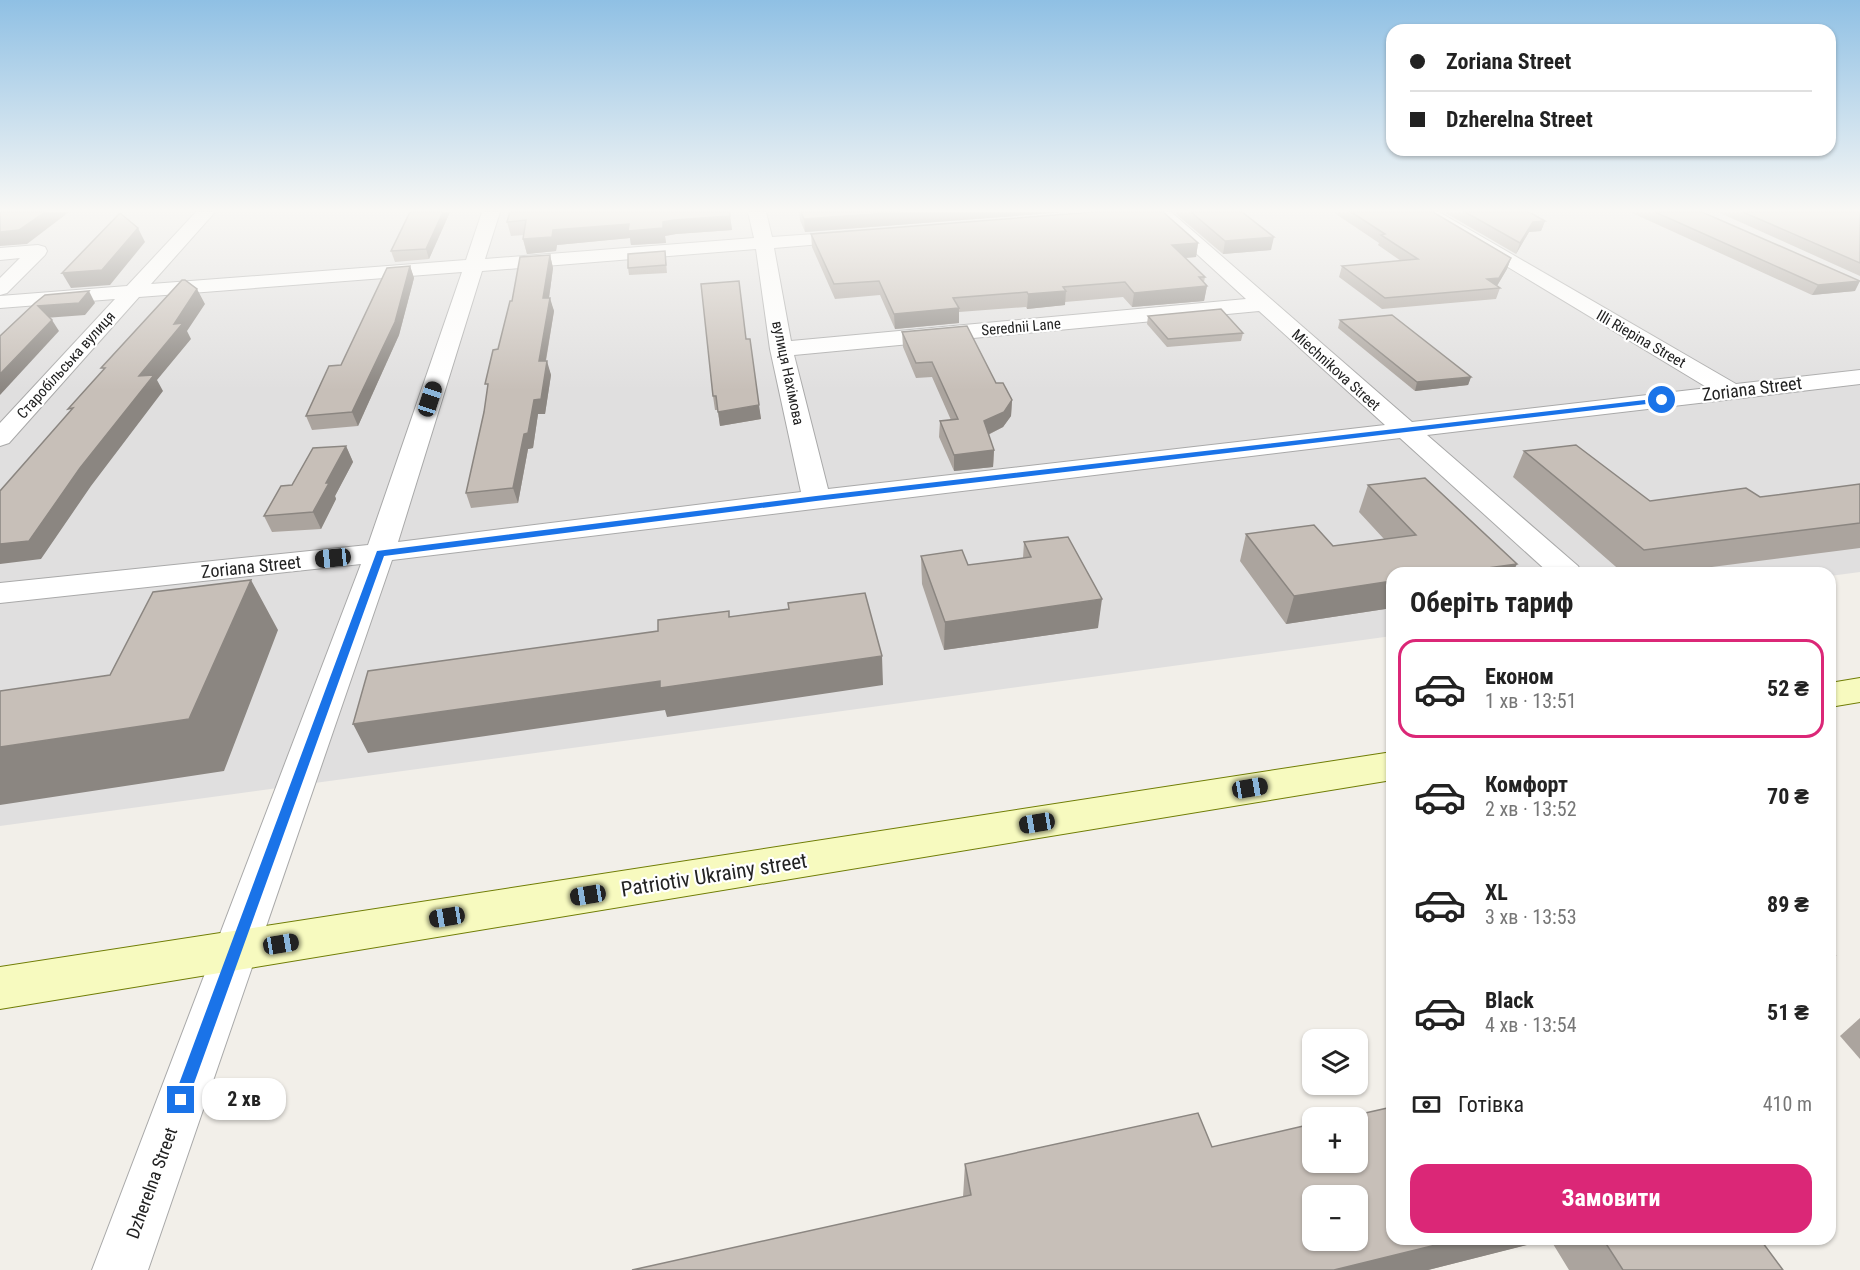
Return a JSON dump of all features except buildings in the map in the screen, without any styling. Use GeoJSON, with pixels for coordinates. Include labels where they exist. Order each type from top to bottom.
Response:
{"type":"FeatureCollection","features":[{"type":"Feature","properties":{"kind":"main road"},"geometry":{"type":"LineString","coordinates":[[1836,694],[1860,690]]}},
{"type":"Feature","properties":{"kind":"main road","name":"Patriotiv Ukrainy street"},"geometry":{"type":"LineString","coordinates":[[0,988],[1386,767]]}},
{"type":"Feature","properties":{"kind":"street"},"geometry":{"type":"LineString","coordinates":[[0,289],[18,271]]}},
{"type":"Feature","properties":{"kind":"street","name":"Старобільська вулиця"},"geometry":{"type":"LineString","coordinates":[[0,438],[151,271]]}},
{"type":"Feature","properties":{"kind":"street"},"geometry":{"type":"LineString","coordinates":[[0,302],[402,271]]}},
{"type":"Feature","properties":{"kind":"street","name":"Dzherelna Street"},"geometry":{"type":"LineString","coordinates":[[120,1270],[380,553],[472,271]]}},
{"type":"Feature","properties":{"kind":"street","name":"вулиця Нахімова"},"geometry":{"type":"LineString","coordinates":[[769,271],[781,349],[816,499]]}},
{"type":"Feature","properties":{"kind":"street","name":"Miechnikova Street"},"geometry":{"type":"LineString","coordinates":[[1223,271],[1560,567]]}},
{"type":"Feature","properties":{"kind":"street","name":"Illi Riepina Street"},"geometry":{"type":"LineString","coordinates":[[1527,271],[1732,392]]}},
{"type":"Feature","properties":{"kind":"street","name":"Serednii Lane"},"geometry":{"type":"LineString","coordinates":[[781,349],[1262,304]]}},
{"type":"Feature","properties":{"kind":"street","name":"Zoriana Street"},"geometry":{"type":"LineString","coordinates":[[0,593],[380,553],[816,499],[1860,377]]}},
{"type":"Feature","properties":{"kind":"shaded area"},"geometry":{"type":"Polygon","coordinates":[[[0,271],[1860,271],[1860,572],[1836,575],[1836,567],[1386,567],[1386,637],[0,826],[0,271]]]}},
{"type":"Feature","properties":{"kind":"route"},"geometry":{"type":"LineString","coordinates":[[181,1100],[380,553],[816,499],[1662,400]]}}]}
